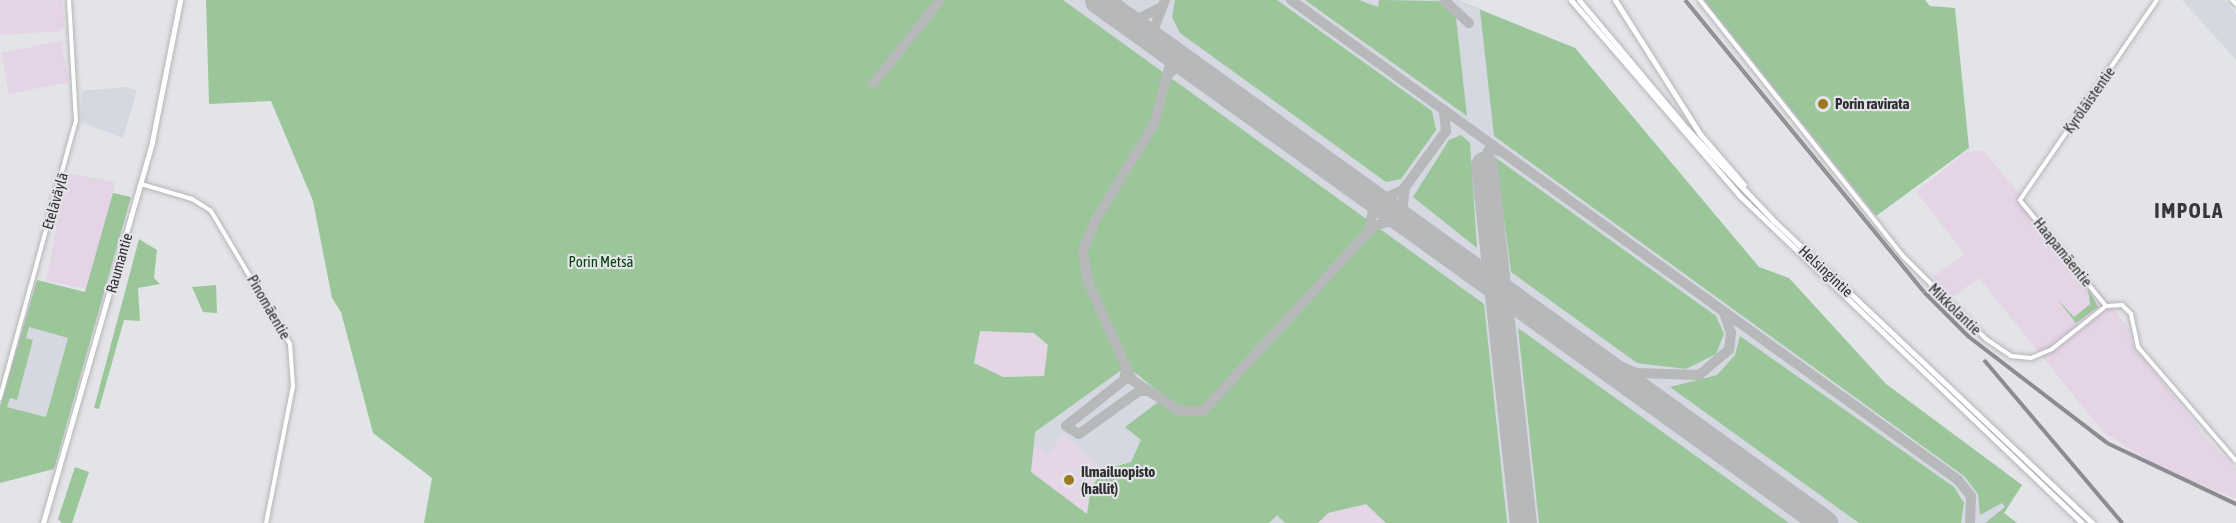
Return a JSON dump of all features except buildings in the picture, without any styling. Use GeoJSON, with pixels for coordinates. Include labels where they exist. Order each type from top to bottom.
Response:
{"type":"FeatureCollection","features":[{"type":"Feature","properties":{"kind":"highway","name":"Raumantie"},"geometry":{"type":"LineString","coordinates":[[43,523],[141,184],[166,89],[180,0]]}},
{"type":"Feature","properties":{"kind":"highway","name":"Helsingintie"},"geometry":{"type":"LineString","coordinates":[[1569,0],[1769,226],[2082,523]]}},
{"type":"Feature","properties":{"kind":"highway","name":"Helsingintie"},"geometry":{"type":"LineString","coordinates":[[1579,0],[1688,129],[1774,221],[2092,523]]}},
{"type":"Feature","properties":{"kind":"highway"},"geometry":{"type":"LineString","coordinates":[[1615,0],[1700,134],[1774,221]]}},
{"type":"Feature","properties":{"kind":"street","name":"Eteläväylä"},"geometry":{"type":"LineString","coordinates":[[0,398],[76,121],[69,0]]}},
{"type":"Feature","properties":{"kind":"street","name":"Mikkolantie"},"geometry":{"type":"LineString","coordinates":[[1700,0],[1922,277],[1999,349],[2019,358],[2045,353],[2106,306]]}},
{"type":"Feature","properties":{"kind":"street","name":"Kyröläistentie"},"geometry":{"type":"LineString","coordinates":[[2020,200],[2157,0]]}},
{"type":"Feature","properties":{"kind":"street"},"geometry":{"type":"LineString","coordinates":[[2232,0],[2236,4]]}},
{"type":"Feature","properties":{"kind":"street","name":"Pinomäentie"},"geometry":{"type":"LineString","coordinates":[[141,184],[192,199],[211,211],[290,344],[293,386],[266,523]]}},
{"type":"Feature","properties":{"kind":"street","name":"Haapamäentie"},"geometry":{"type":"LineString","coordinates":[[2020,200],[2106,306]]}},
{"type":"Feature","properties":{"kind":"street"},"geometry":{"type":"LineString","coordinates":[[2106,306],[2126,307],[2139,347],[2236,461]]}},
{"type":"Feature","properties":{"kind":"shaded area"},"geometry":{"type":"Polygon","coordinates":[[[0,0],[62,0],[64,26],[60,31],[0,35],[0,0]]]}},
{"type":"Feature","properties":{"kind":"shaded area"},"geometry":{"type":"Polygon","coordinates":[[[789,0],[1459,0],[1575,48],[1759,267],[1789,278],[1886,384],[2022,485],[2004,513],[2017,523],[1090,523],[1032,480],[789,0]]]}},
{"type":"Feature","properties":{"kind":"shaded area"},"geometry":{"type":"Polygon","coordinates":[[[2182,0],[2224,0],[2236,14],[2236,60],[2182,0]]]}},
{"type":"Feature","properties":{"kind":"shaded area"},"geometry":{"type":"Polygon","coordinates":[[[61,41],[69,82],[9,94],[1,53],[61,41]]]}},
{"type":"Feature","properties":{"kind":"shaded area"},"geometry":{"type":"Polygon","coordinates":[[[124,87],[137,90],[123,138],[81,122],[82,91],[124,87]]]}},
{"type":"Feature","properties":{"kind":"shaded area"},"geometry":{"type":"Polygon","coordinates":[[[1984,151],[2129,328],[2132,343],[2207,439],[2236,468],[2236,499],[2159,467],[2103,432],[1979,278],[1954,296],[1932,277],[1965,254],[1916,192],[1966,152],[1984,151]]]}},
{"type":"Feature","properties":{"kind":"shaded area"},"geometry":{"type":"Polygon","coordinates":[[[67,173],[115,182],[94,290],[46,281],[67,173]]]}},
{"type":"Feature","properties":{"kind":"shaded area"},"geometry":{"type":"Polygon","coordinates":[[[29,327],[68,338],[46,417],[7,407],[10,398],[17,399],[33,340],[26,338],[29,327]]]}},
{"type":"Feature","properties":{"kind":"shaded area"},"geometry":{"type":"Polygon","coordinates":[[[980,331],[1034,333],[1048,345],[1044,376],[1003,377],[974,362],[980,331]]]}},
{"type":"Feature","properties":{"kind":"shaded area","name":"Ilmailuopisto (hallit)"},"geometry":{"type":"Polygon","coordinates":[[[1063,435],[1103,470],[1091,488],[1088,515],[1031,472],[1033,444],[1047,455],[1063,435]]]}},
{"type":"Feature","properties":{"kind":"shaded area"},"geometry":{"type":"Polygon","coordinates":[[[1366,504],[1386,523],[1318,523],[1328,513],[1366,504]]]}},
{"type":"Feature","properties":{"kind":"green space","name":"Porin Metsä"},"geometry":{"type":"Polygon","coordinates":[[[206,0],[1063,0],[1484,304],[1507,523],[1386,523],[1366,504],[1328,513],[1318,523],[1285,523],[1277,515],[1269,523],[424,523],[432,478],[373,433],[341,312],[332,298],[313,201],[271,101],[209,104],[206,0]],[[980,331],[974,363],[1003,377],[1044,376],[1048,345],[1034,333],[980,331]],[[1127,366],[1035,432],[1031,472],[1087,514],[1091,488],[1103,470],[1131,462],[1141,440],[1125,427],[1165,397],[1127,366]]]}},
{"type":"Feature","properties":{"kind":"green space"},"geometry":{"type":"Polygon","coordinates":[[[1175,0],[1277,0],[1432,111],[1436,130],[1401,179],[1386,182],[1180,33],[1172,17],[1175,0]]]}},
{"type":"Feature","properties":{"kind":"green space"},"geometry":{"type":"Polygon","coordinates":[[[1305,0],[1359,0],[1378,7],[1379,0],[1438,1],[1456,18],[1467,116],[1305,0]]]}},
{"type":"Feature","properties":{"kind":"green space"},"geometry":{"type":"Polygon","coordinates":[[[1456,0],[1575,48],[1759,267],[1789,278],[1886,384],[2022,485],[2004,513],[2017,523],[1985,523],[2005,507],[2002,503],[1980,515],[1978,494],[1964,476],[1494,136],[1480,10],[1456,0]]]}},
{"type":"Feature","properties":{"kind":"green space"},"geometry":{"type":"Polygon","coordinates":[[[1704,0],[1925,0],[1930,6],[1955,8],[1969,148],[1876,216],[1704,0]]]}},
{"type":"Feature","properties":{"kind":"green space"},"geometry":{"type":"Polygon","coordinates":[[[1461,135],[1470,143],[1477,248],[1413,197],[1449,140],[1461,135]]]}},
{"type":"Feature","properties":{"kind":"green space"},"geometry":{"type":"Polygon","coordinates":[[[1496,158],[1716,316],[1724,334],[1716,354],[1686,369],[1637,363],[1511,272],[1496,158]]]}},
{"type":"Feature","properties":{"kind":"green space"},"geometry":{"type":"Polygon","coordinates":[[[113,193],[131,197],[54,469],[0,483],[0,406],[37,280],[85,292],[113,193]],[[29,327],[26,338],[33,340],[17,400],[10,398],[7,407],[46,417],[68,338],[29,327]]]}},
{"type":"Feature","properties":{"kind":"green space"},"geometry":{"type":"Polygon","coordinates":[[[139,239],[157,250],[154,278],[160,284],[138,288],[140,321],[124,320],[99,409],[94,408],[139,239]]]}},
{"type":"Feature","properties":{"kind":"green space"},"geometry":{"type":"Polygon","coordinates":[[[216,285],[217,313],[203,312],[192,287],[216,285]]]}},
{"type":"Feature","properties":{"kind":"green space"},"geometry":{"type":"Polygon","coordinates":[[[2088,288],[2098,307],[2076,323],[2057,299],[2074,317],[2090,304],[2088,288]]]}},
{"type":"Feature","properties":{"kind":"green space"},"geometry":{"type":"Polygon","coordinates":[[[1518,328],[1789,523],[1539,523],[1518,328]]]}},
{"type":"Feature","properties":{"kind":"green space"},"geometry":{"type":"Polygon","coordinates":[[[1740,336],[1954,487],[1964,503],[1961,523],[1859,523],[1670,387],[1717,375],[1735,355],[1740,336]]]}},
{"type":"Feature","properties":{"kind":"green space"},"geometry":{"type":"Polygon","coordinates":[[[75,467],[89,472],[72,523],[62,523],[58,519],[75,467]]]}},
{"type":"Feature","properties":{"kind":"taxiway"},"geometry":{"type":"LineString","coordinates":[[873,84],[940,0]]}},
{"type":"Feature","properties":{"kind":"taxiway"},"geometry":{"type":"LineString","coordinates":[[1165,0],[1154,28],[1170,64],[1154,124],[1096,219],[1083,250],[1088,282],[1132,380],[1180,411],[1203,411],[1374,226],[1395,220],[1411,226]]}},
{"type":"Feature","properties":{"kind":"taxiway"},"geometry":{"type":"LineString","coordinates":[[1291,0],[1958,480],[1971,496],[1970,523]]}},
{"type":"Feature","properties":{"kind":"taxiway"},"geometry":{"type":"LineString","coordinates":[[1444,0],[1469,23]]}},
{"type":"Feature","properties":{"kind":"taxiway"},"geometry":{"type":"LineString","coordinates":[[1116,13],[1136,20],[1158,9]]}},
{"type":"Feature","properties":{"kind":"taxiway"},"geometry":{"type":"LineString","coordinates":[[1168,75],[1177,66],[1193,68]]}},
{"type":"Feature","properties":{"kind":"taxiway"},"geometry":{"type":"LineString","coordinates":[[1363,191],[1385,198],[1403,190],[1446,131],[1444,111]]}},
{"type":"Feature","properties":{"kind":"taxiway"},"geometry":{"type":"LineString","coordinates":[[1484,158],[1489,150],[1500,151]]}},
{"type":"Feature","properties":{"kind":"taxiway"},"geometry":{"type":"LineString","coordinates":[[1405,187],[1402,210],[1411,225]]}},
{"type":"Feature","properties":{"kind":"taxiway"},"geometry":{"type":"LineString","coordinates":[[1365,193],[1373,209],[1369,231]]}},
{"type":"Feature","properties":{"kind":"taxiway"},"geometry":{"type":"LineString","coordinates":[[1591,355],[1637,373],[1699,375],[1729,350],[1731,333],[1724,313]]}},
{"type":"Feature","properties":{"kind":"taxiway"},"geometry":{"type":"LineString","coordinates":[[1126,369],[1124,380],[1066,426],[1079,434],[1139,391],[1149,391]]}},
{"type":"Feature","properties":{"kind":"runway"},"geometry":{"type":"LineString","coordinates":[[1098,0],[1824,523]]}},
{"type":"Feature","properties":{"kind":"runway"},"geometry":{"type":"LineString","coordinates":[[1484,165],[1523,523]]}},
{"type":"Feature","properties":{"kind":"railway"},"geometry":{"type":"LineString","coordinates":[[1685,0],[1924,292],[1969,337],[2107,443],[2236,504]]}},
{"type":"Feature","properties":{"kind":"railway"},"geometry":{"type":"LineString","coordinates":[[1984,360],[2122,523]]}},
{"type":"Feature","properties":{"kind":"place","name":"Porin ravirata"},"geometry":{"type":"Point","coordinates":[1823,104]}},
{"type":"Feature","properties":{"kind":"place","name":"Ilmailuopisto (hallit)"},"geometry":{"type":"Point","coordinates":[1069,480]}},
{"type":"Feature","properties":{"kind":"district","name":"IMPOLA"},"geometry":{"type":"Point","coordinates":[2189,210]}}]}
